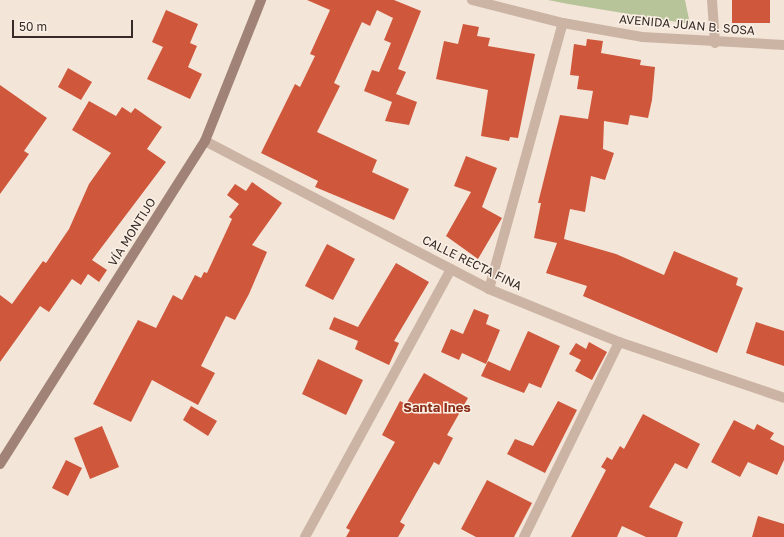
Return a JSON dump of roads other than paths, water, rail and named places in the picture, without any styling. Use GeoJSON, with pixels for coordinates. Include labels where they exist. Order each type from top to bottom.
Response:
{"type":"FeatureCollection","features":[{"type":"Feature","properties":{"kind":"main road","name":"VÍA MONTIJO"},"geometry":{"type":"LineString","coordinates":[[0,464],[205,141],[261,0]]}},
{"type":"Feature","properties":{"kind":"street","name":"AVENIDA JUAN B. SOSA"},"geometry":{"type":"LineString","coordinates":[[472,0],[562,23],[642,37],[714,43],[784,44]]}},
{"type":"Feature","properties":{"kind":"street"},"geometry":{"type":"LineString","coordinates":[[712,0],[714,43]]}},
{"type":"Feature","properties":{"kind":"street"},"geometry":{"type":"LineString","coordinates":[[489,289],[562,23]]}},
{"type":"Feature","properties":{"kind":"street","name":"CALLE RECTA FINA"},"geometry":{"type":"LineString","coordinates":[[205,141],[489,289],[619,342],[784,398]]}},
{"type":"Feature","properties":{"kind":"street"},"geometry":{"type":"LineString","coordinates":[[305,537],[451,269]]}},
{"type":"Feature","properties":{"kind":"street"},"geometry":{"type":"LineString","coordinates":[[524,537],[619,342]]}},
{"type":"Feature","properties":{"kind":"district","name":"Santa Ines"},"geometry":{"type":"Point","coordinates":[437,407]}}]}
